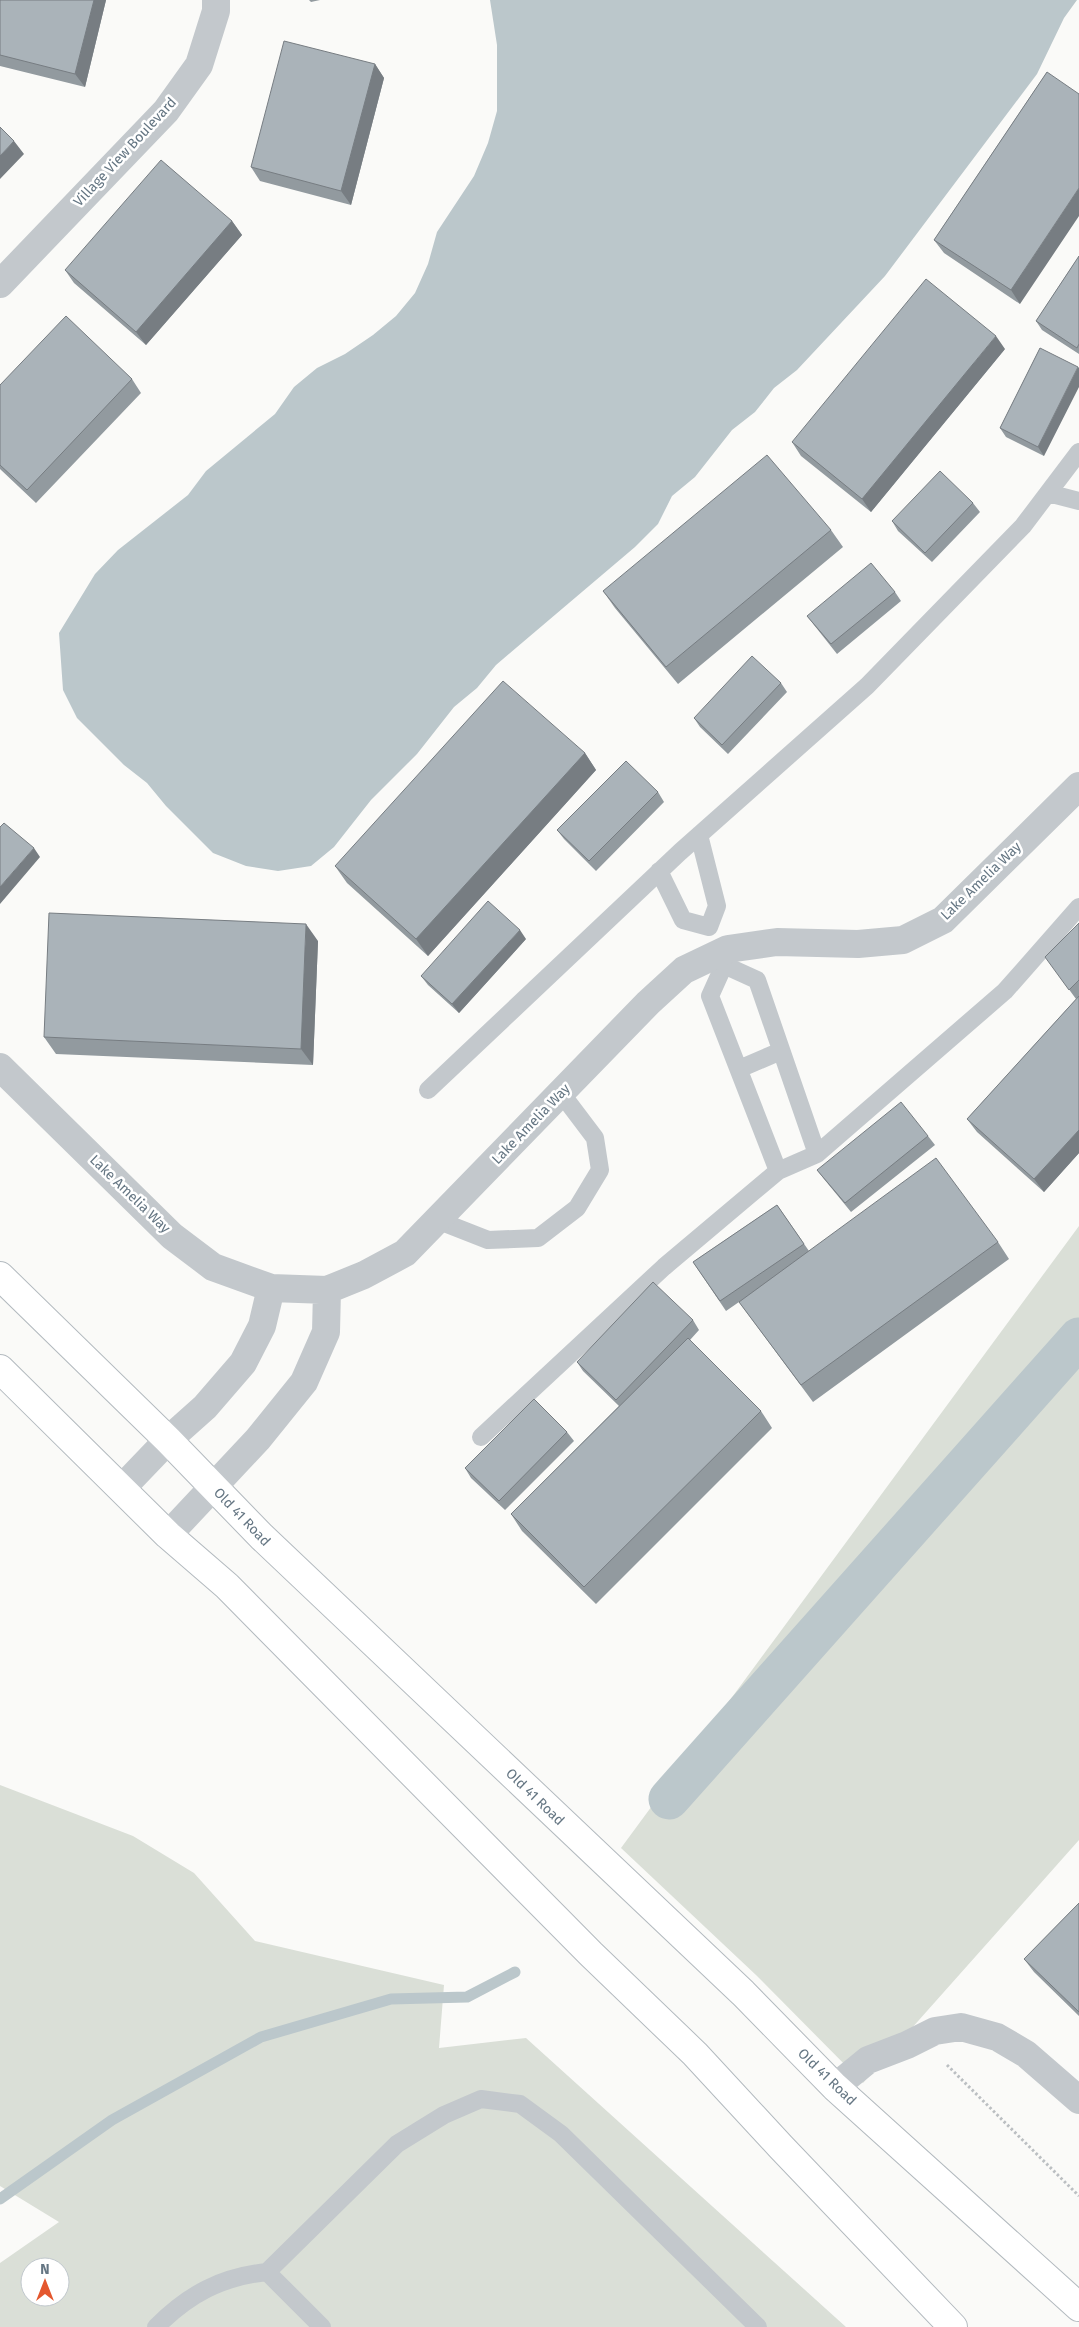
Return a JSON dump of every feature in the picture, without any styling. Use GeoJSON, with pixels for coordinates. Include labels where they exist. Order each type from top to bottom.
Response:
{"type":"FeatureCollection","features":[{"type":"Feature","properties":{"kind":"street","name":"Village View Boulevard"},"geometry":{"type":"LineString","coordinates":[[0,284],[166,111],[199,65],[216,11],[216,0]]}},
{"type":"Feature","properties":{"kind":"street","name":"Lake Amelia Way"},"geometry":{"type":"LineString","coordinates":[[0,1067],[172,1236],[213,1266],[271,1288],[327,1290],[364,1275],[405,1253],[648,1004],[684,970],[721,959],[728,949],[777,942],[858,944],[903,940],[943,920],[1079,786]]}},
{"type":"Feature","properties":{"kind":"street","name":"Old 41 Road"},"geometry":{"type":"LineString","coordinates":[[0,1276],[168,1440],[262,1538],[743,1992],[835,2087],[1079,2307]]}},
{"type":"Feature","properties":{"kind":"street"},"geometry":{"type":"LineString","coordinates":[[122,1488],[168,1440],[205,1407],[243,1363],[262,1326],[271,1288]]}},
{"type":"Feature","properties":{"kind":"street"},"geometry":{"type":"LineString","coordinates":[[168,1536],[258,1439],[304,1382],[326,1332],[327,1290]]}},
{"type":"Feature","properties":{"kind":"street"},"geometry":{"type":"LineString","coordinates":[[0,1369],[122,1488],[168,1536],[227,1586],[591,1954],[695,2054],[953,2327]]}},
{"type":"Feature","properties":{"kind":"street"},"geometry":{"type":"LineString","coordinates":[[835,2087],[868,2060],[935,2031],[961,2027],[997,2037],[1026,2054],[1079,2100]]}},
{"type":"Feature","properties":{"kind":"lane"},"geometry":{"type":"LineString","coordinates":[[428,1090],[659,871],[867,686],[1024,526],[1079,452]]}},
{"type":"Feature","properties":{"kind":"lane"},"geometry":{"type":"LineString","coordinates":[[1048,492],[1079,501]]}},
{"type":"Feature","properties":{"kind":"lane"},"geometry":{"type":"LineString","coordinates":[[699,835],[717,906],[709,926],[721,959],[710,996],[778,1171]]}},
{"type":"Feature","properties":{"kind":"lane"},"geometry":{"type":"LineString","coordinates":[[659,871],[684,920],[709,926]]}},
{"type":"Feature","properties":{"kind":"lane"},"geometry":{"type":"LineString","coordinates":[[481,1437],[664,1266],[778,1171],[817,1154],[1004,991],[1079,907]]}},
{"type":"Feature","properties":{"kind":"lane"},"geometry":{"type":"LineString","coordinates":[[721,959],[757,980],[817,1154]]}},
{"type":"Feature","properties":{"kind":"lane"},"geometry":{"type":"LineString","coordinates":[[738,1069],[781,1051]]}},
{"type":"Feature","properties":{"kind":"lane"},"geometry":{"type":"LineString","coordinates":[[437,1220],[488,1240],[538,1238],[577,1208],[600,1170],[595,1138],[561,1093]]}},
{"type":"Feature","properties":{"kind":"lane"},"geometry":{"type":"LineString","coordinates":[[156,2327],[204,2288],[243,2275],[267,2272],[397,2144],[444,2115],[482,2099],[520,2104],[561,2134],[758,2327]]}},
{"type":"Feature","properties":{"kind":"lane"},"geometry":{"type":"LineString","coordinates":[[267,2272],[322,2327]]}},
{"type":"Feature","properties":{"kind":"path"},"geometry":{"type":"LineString","coordinates":[[920,2038],[1079,2196]]}},
{"type":"Feature","properties":{"kind":"shaded area"},"geometry":{"type":"Polygon","coordinates":[[[490,0],[1077,0],[1064,18],[1037,74],[885,276],[797,370],[774,388],[755,412],[732,430],[695,477],[672,496],[658,524],[635,547],[496,665],[477,688],[454,707],[417,754],[371,800],[334,847],[311,866],[278,871],[246,866],[213,853],[166,806],[147,783],[124,765],[77,718],[63,690],[59,633],[95,574],[118,550],[188,495],[206,471],[275,414],[294,387],[317,368],[345,354],[373,335],[396,316],[415,293],[428,264],[437,232],[474,176],[488,143],[497,111],[497,45],[490,0]]]}},
{"type":"Feature","properties":{"kind":"shaded area"},"geometry":{"type":"Polygon","coordinates":[[[1079,1226],[1079,1840],[863,2083],[756,1975],[621,1848],[1079,1226]]]}},
{"type":"Feature","properties":{"kind":"shaded area"},"geometry":{"type":"Polygon","coordinates":[[[0,1785],[133,1836],[194,1873],[255,1941],[444,1985],[439,2048],[526,2038],[846,2327],[0,2327],[0,2263],[59,2222],[0,2186],[0,1785]]]}},
{"type":"Feature","properties":{"kind":"building"},"geometry":{"type":"Polygon","coordinates":[[[0,0],[94,0],[75,74],[0,55],[0,0]]]}},
{"type":"Feature","properties":{"kind":"building"},"geometry":{"type":"Polygon","coordinates":[[[284,41],[375,64],[341,191],[251,167],[284,41]]]}},
{"type":"Feature","properties":{"kind":"building"},"geometry":{"type":"Polygon","coordinates":[[[1047,72],[1079,94],[1079,188],[1011,290],[934,240],[1047,72]]]}},
{"type":"Feature","properties":{"kind":"building"},"geometry":{"type":"Polygon","coordinates":[[[0,127],[14,141],[0,156],[0,127]]]}},
{"type":"Feature","properties":{"kind":"building"},"geometry":{"type":"Polygon","coordinates":[[[161,160],[232,221],[136,332],[65,270],[161,160]]]}},
{"type":"Feature","properties":{"kind":"building"},"geometry":{"type":"Polygon","coordinates":[[[1079,256],[1079,344],[1077,348],[1036,321],[1079,256]]]}},
{"type":"Feature","properties":{"kind":"building"},"geometry":{"type":"Polygon","coordinates":[[[926,279],[996,336],[862,499],[792,442],[926,279]]]}},
{"type":"Feature","properties":{"kind":"building"},"geometry":{"type":"Polygon","coordinates":[[[66,316],[132,379],[27,490],[0,465],[0,385],[66,316]]]}},
{"type":"Feature","properties":{"kind":"building"},"geometry":{"type":"Polygon","coordinates":[[[1040,348],[1078,367],[1038,447],[1000,428],[1040,348]]]}},
{"type":"Feature","properties":{"kind":"building"},"geometry":{"type":"Polygon","coordinates":[[[767,455],[831,530],[666,667],[603,591],[767,455]]]}},
{"type":"Feature","properties":{"kind":"building"},"geometry":{"type":"Polygon","coordinates":[[[940,471],[973,503],[925,553],[892,521],[940,471]]]}},
{"type":"Feature","properties":{"kind":"building"},"geometry":{"type":"Polygon","coordinates":[[[871,563],[895,592],[831,644],[807,616],[871,563]]]}},
{"type":"Feature","properties":{"kind":"building"},"geometry":{"type":"Polygon","coordinates":[[[752,656],[781,683],[722,745],[694,718],[752,656]]]}},
{"type":"Feature","properties":{"kind":"building"},"geometry":{"type":"Polygon","coordinates":[[[503,681],[585,753],[416,939],[335,866],[503,681]]]}},
{"type":"Feature","properties":{"kind":"building"},"geometry":{"type":"Polygon","coordinates":[[[626,761],[658,792],[589,861],[557,830],[626,761]]]}},
{"type":"Feature","properties":{"kind":"building"},"geometry":{"type":"Polygon","coordinates":[[[4,823],[34,848],[0,887],[0,827],[4,823]]]}},
{"type":"Feature","properties":{"kind":"building"},"geometry":{"type":"Polygon","coordinates":[[[488,901],[520,930],[452,1004],[421,976],[488,901]]]}},
{"type":"Feature","properties":{"kind":"building"},"geometry":{"type":"Polygon","coordinates":[[[49,913],[306,924],[301,1049],[44,1037],[49,913]]]}},
{"type":"Feature","properties":{"kind":"building"},"geometry":{"type":"Polygon","coordinates":[[[1079,923],[1079,980],[1069,990],[1045,957],[1079,923]]]}},
{"type":"Feature","properties":{"kind":"building"},"geometry":{"type":"Polygon","coordinates":[[[1079,996],[1079,1130],[1034,1179],[967,1119],[1079,996]]]}},
{"type":"Feature","properties":{"kind":"building"},"geometry":{"type":"Polygon","coordinates":[[[901,1102],[928,1136],[845,1203],[817,1170],[901,1102]]]}},
{"type":"Feature","properties":{"kind":"building"},"geometry":{"type":"Polygon","coordinates":[[[936,1158],[998,1242],[801,1385],[739,1302],[936,1158]]]}},
{"type":"Feature","properties":{"kind":"building"},"geometry":{"type":"Polygon","coordinates":[[[777,1205],[804,1244],[720,1301],[693,1262],[777,1205]]]}},
{"type":"Feature","properties":{"kind":"building"},"geometry":{"type":"Polygon","coordinates":[[[653,1282],[693,1320],[616,1400],[577,1362],[653,1282]]]}},
{"type":"Feature","properties":{"kind":"building"},"geometry":{"type":"Polygon","coordinates":[[[688,1338],[761,1411],[584,1587],[511,1514],[688,1338]]]}},
{"type":"Feature","properties":{"kind":"building"},"geometry":{"type":"Polygon","coordinates":[[[534,1399],[567,1432],[499,1501],[465,1468],[534,1399]]]}},
{"type":"Feature","properties":{"kind":"building"},"geometry":{"type":"Polygon","coordinates":[[[1079,1903],[1079,2012],[1024,1959],[1079,1903]]]}},
{"type":"Feature","properties":{"kind":"waterway"},"geometry":{"type":"LineString","coordinates":[[669,1799],[1079,1338]]}},
{"type":"Feature","properties":{"kind":"waterway"},"geometry":{"type":"LineString","coordinates":[[0,2199],[112,2120],[261,2037],[391,1999],[467,1997],[515,1972]]}}]}
